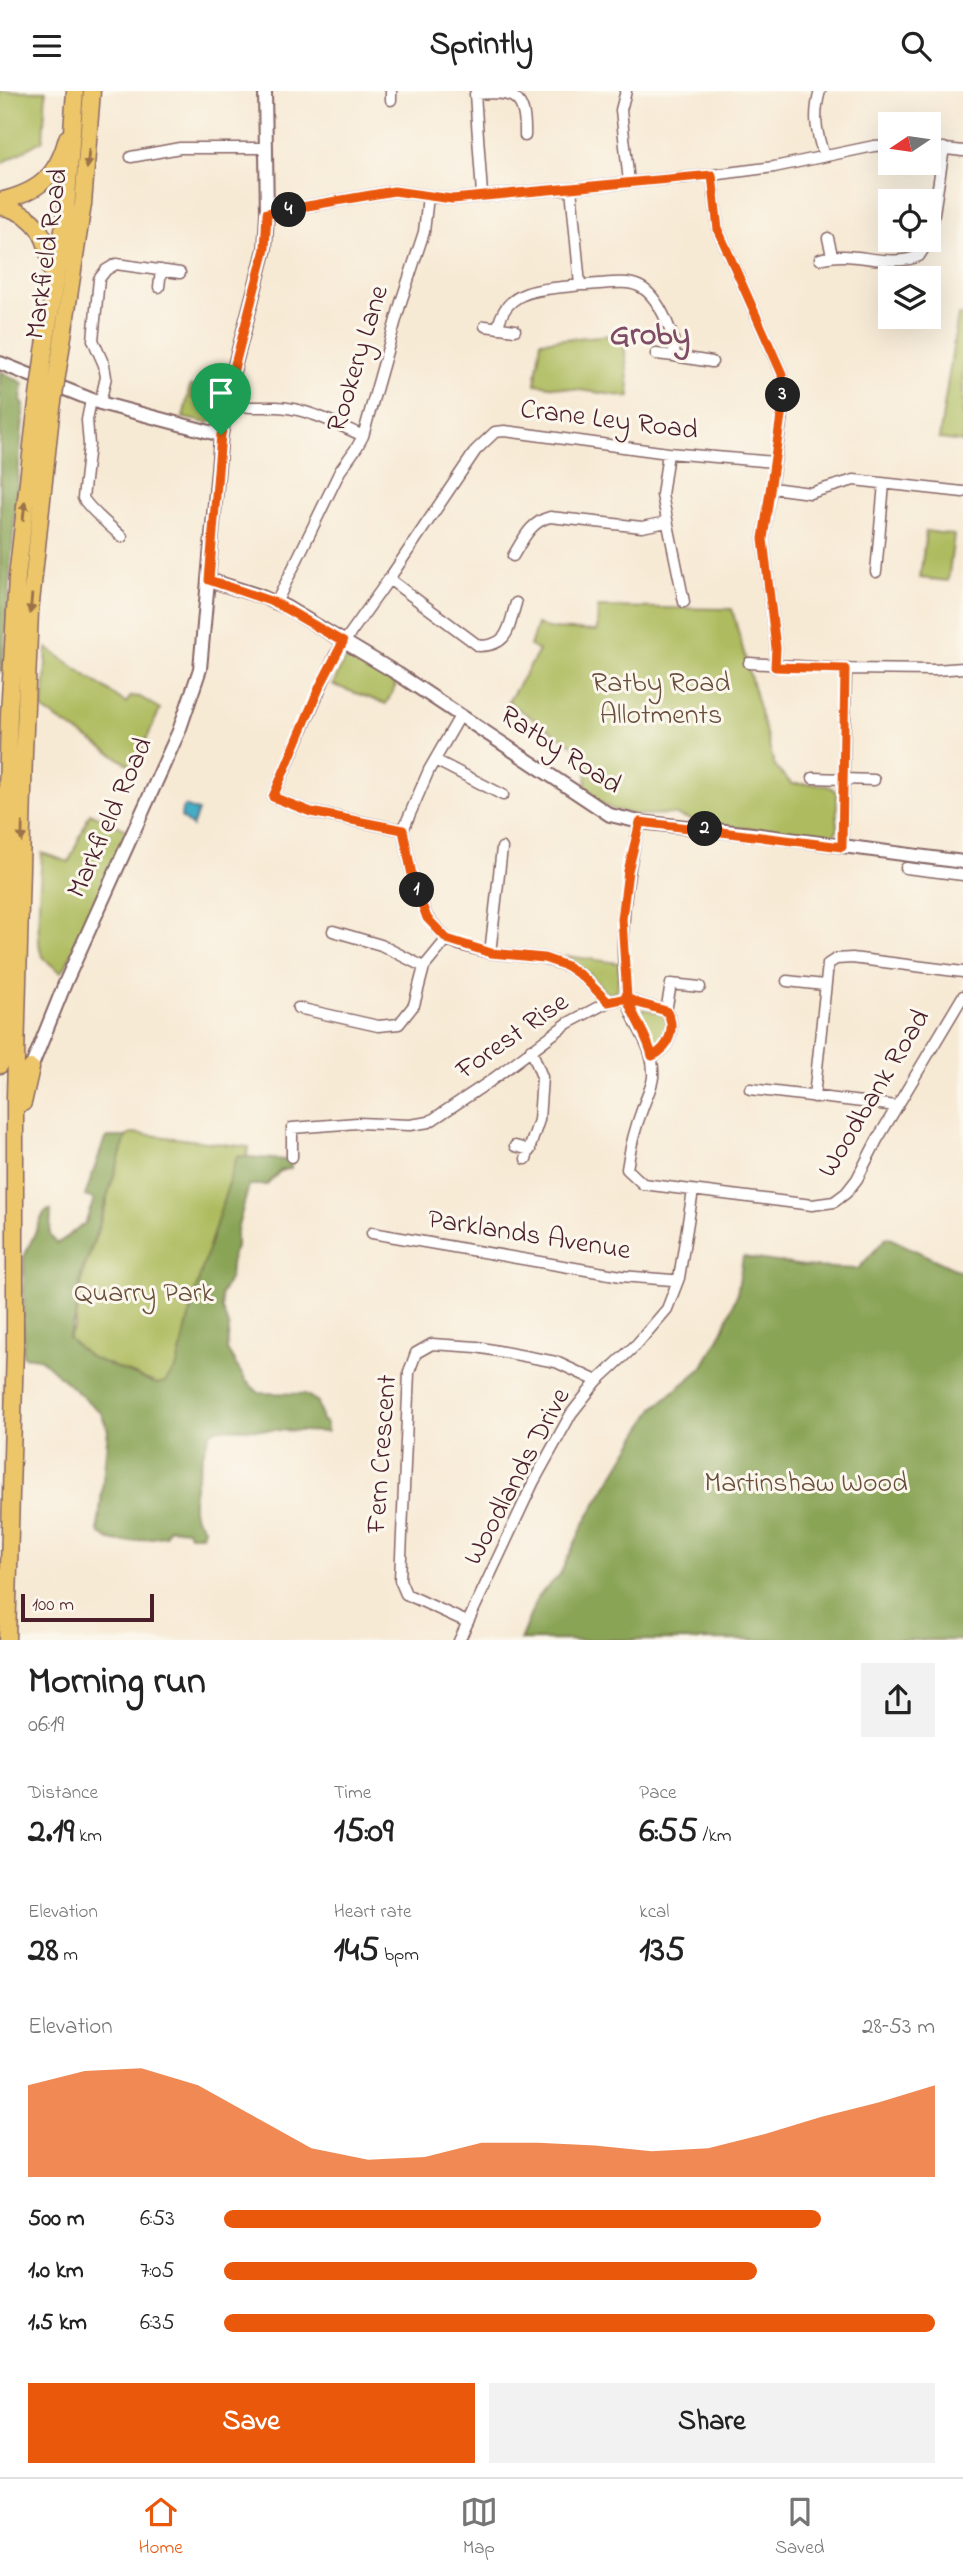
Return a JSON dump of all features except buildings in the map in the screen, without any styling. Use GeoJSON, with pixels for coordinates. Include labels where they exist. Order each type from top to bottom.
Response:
{"type":"FeatureCollection","features":[{"type":"Feature","properties":{"kind":"highway","name":"Markfield Road"},"geometry":{"type":"LineString","coordinates":[[0,1065],[2,916],[16,577],[52,354],[83,204],[92,91]]}},
{"type":"Feature","properties":{"kind":"highway","name":"Markfield Road"},"geometry":{"type":"LineString","coordinates":[[52,354],[53,294],[66,211],[75,98]]}},
{"type":"Feature","properties":{"kind":"highway"},"geometry":{"type":"LineString","coordinates":[[0,204],[28,193],[49,175],[59,162],[75,98]]}},
{"type":"Feature","properties":{"kind":"highway"},"geometry":{"type":"LineString","coordinates":[[0,204],[25,215],[43,233],[50,253],[53,294]]}},
{"type":"Feature","properties":{"kind":"highway","name":"Markfield Road"},"geometry":{"type":"LineString","coordinates":[[7,1640],[15,1346],[15,1157],[24,753],[43,413]]}},
{"type":"Feature","properties":{"kind":"highway"},"geometry":{"type":"LineString","coordinates":[[15,1157],[21,1111],[31,1068]]}},
{"type":"Feature","properties":{"kind":"street","name":"Markfield Road"},"geometry":{"type":"LineString","coordinates":[[31,1068],[65,981],[188,707],[200,669],[221,435],[232,376],[265,249],[265,91]]}},
{"type":"Feature","properties":{"kind":"street"},"geometry":{"type":"LineString","coordinates":[[626,91],[621,110],[629,181]]}},
{"type":"Feature","properties":{"kind":"street"},"geometry":{"type":"LineString","coordinates":[[820,91],[814,124],[824,156]]}},
{"type":"Feature","properties":{"kind":"street"},"geometry":{"type":"LineString","coordinates":[[482,194],[475,94],[509,94],[520,101],[526,114],[525,136]]}},
{"type":"Feature","properties":{"kind":"street"},"geometry":{"type":"LineString","coordinates":[[146,147],[179,142],[266,145]]}},
{"type":"Feature","properties":{"kind":"street"},"geometry":{"type":"LineString","coordinates":[[131,157],[180,148],[266,145]]}},
{"type":"Feature","properties":{"kind":"street"},"geometry":{"type":"LineString","coordinates":[[267,213],[394,191],[452,199],[482,194],[712,175],[775,167],[878,146]]}},
{"type":"Feature","properties":{"kind":"street"},"geometry":{"type":"LineString","coordinates":[[821,259],[832,255],[897,261],[919,256],[930,239],[944,148],[963,151]]}},
{"type":"Feature","properties":{"kind":"street"},"geometry":{"type":"LineString","coordinates":[[712,175],[718,230],[782,374],[783,402],[763,539],[776,648],[775,667]]}},
{"type":"Feature","properties":{"kind":"street"},"geometry":{"type":"LineString","coordinates":[[571,188],[580,285]]}},
{"type":"Feature","properties":{"kind":"street","name":"Rookery Lane"},"geometry":{"type":"LineString","coordinates":[[276,603],[340,471],[363,436],[424,232],[428,196]]}},
{"type":"Feature","properties":{"kind":"street"},"geometry":{"type":"LineString","coordinates":[[828,238],[832,255]]}},
{"type":"Feature","properties":{"kind":"street"},"geometry":{"type":"LineString","coordinates":[[106,538],[118,534],[83,498],[89,445],[87,420],[106,377],[93,340],[99,279],[117,264],[180,273]]}},
{"type":"Feature","properties":{"kind":"street"},"geometry":{"type":"LineString","coordinates":[[159,287],[161,270]]}},
{"type":"Feature","properties":{"kind":"street"},"geometry":{"type":"LineString","coordinates":[[498,328],[500,314],[514,298],[524,293],[580,285],[632,283],[644,287],[657,302],[673,336],[674,356]]}},
{"type":"Feature","properties":{"kind":"street"},"geometry":{"type":"LineString","coordinates":[[485,326],[515,330]]}},
{"type":"Feature","properties":{"kind":"street"},"geometry":{"type":"LineString","coordinates":[[656,355],[712,362]]}},
{"type":"Feature","properties":{"kind":"street"},"geometry":{"type":"LineString","coordinates":[[0,363],[96,401],[221,435]]}},
{"type":"Feature","properties":{"kind":"street"},"geometry":{"type":"LineString","coordinates":[[227,403],[264,409],[290,409],[363,436]]}},
{"type":"Feature","properties":{"kind":"street","name":"Crane Ley Road"},"geometry":{"type":"LineString","coordinates":[[389,579],[476,450],[495,432],[505,431],[668,453],[774,462]]}},
{"type":"Feature","properties":{"kind":"street"},"geometry":{"type":"LineString","coordinates":[[668,453],[662,495],[684,602]]}},
{"type":"Feature","properties":{"kind":"street"},"geometry":{"type":"LineString","coordinates":[[772,488],[810,493],[854,480],[963,492]]}},
{"type":"Feature","properties":{"kind":"street"},"geometry":{"type":"LineString","coordinates":[[876,572],[884,484]]}},
{"type":"Feature","properties":{"kind":"street"},"geometry":{"type":"LineString","coordinates":[[513,557],[530,529],[550,517],[642,527],[667,522]]}},
{"type":"Feature","properties":{"kind":"street"},"geometry":{"type":"LineString","coordinates":[[403,830],[311,812],[273,797],[320,686],[343,642],[389,579],[479,646],[501,643],[507,633],[516,603]]}},
{"type":"Feature","properties":{"kind":"street","name":"Ratby Road"},"geometry":{"type":"LineString","coordinates":[[209,580],[276,603],[398,674],[610,815],[640,822],[963,862]]}},
{"type":"Feature","properties":{"kind":"street"},"geometry":{"type":"LineString","coordinates":[[749,663],[775,667],[845,669],[963,668]]}},
{"type":"Feature","properties":{"kind":"street"},"geometry":{"type":"LineString","coordinates":[[842,847],[845,669]]}},
{"type":"Feature","properties":{"kind":"street"},"geometry":{"type":"LineString","coordinates":[[460,716],[435,759],[403,830],[413,880],[427,918],[447,939],[491,953],[544,958],[567,966],[583,977],[608,1002]]}},
{"type":"Feature","properties":{"kind":"street"},"geometry":{"type":"LineString","coordinates":[[435,759],[487,789],[503,795]]}},
{"type":"Feature","properties":{"kind":"street"},"geometry":{"type":"LineString","coordinates":[[813,778],[874,780]]}},
{"type":"Feature","properties":{"kind":"street"},"geometry":{"type":"LineString","coordinates":[[482,801],[487,789]]}},
{"type":"Feature","properties":{"kind":"street"},"geometry":{"type":"LineString","coordinates":[[627,998],[666,1011],[671,1019],[670,1035],[661,1053],[652,1056],[633,1018],[627,998],[622,919],[628,871],[640,822]]}},
{"type":"Feature","properties":{"kind":"street"},"geometry":{"type":"LineString","coordinates":[[491,953],[502,848]]}},
{"type":"Feature","properties":{"kind":"street"},"geometry":{"type":"LineString","coordinates":[[906,868],[963,875]]}},
{"type":"Feature","properties":{"kind":"street"},"geometry":{"type":"LineString","coordinates":[[333,931],[381,945],[424,967]]}},
{"type":"Feature","properties":{"kind":"street"},"geometry":{"type":"LineString","coordinates":[[298,1008],[378,1026],[399,1024],[414,1005],[424,967],[447,939]]}},
{"type":"Feature","properties":{"kind":"street"},"geometry":{"type":"LineString","coordinates":[[814,1097],[828,964],[836,959],[852,958],[963,972]]}},
{"type":"Feature","properties":{"kind":"street"},"geometry":{"type":"LineString","coordinates":[[787,981],[824,985]]}},
{"type":"Feature","properties":{"kind":"street"},"geometry":{"type":"LineString","coordinates":[[666,1011],[671,984],[700,987]]}},
{"type":"Feature","properties":{"kind":"street","name":"Woodbank Road"},"geometry":{"type":"LineString","coordinates":[[652,1056],[653,1080],[632,1140],[626,1169],[643,1184],[812,1205],[834,1202],[857,1179],[963,996]]}},
{"type":"Feature","properties":{"kind":"street","name":"Forest Rise"},"geometry":{"type":"LineString","coordinates":[[292,1157],[292,1128],[357,1123],[410,1125],[429,1122],[489,1082],[568,1023],[608,1002],[627,998]]}},
{"type":"Feature","properties":{"kind":"street"},"geometry":{"type":"LineString","coordinates":[[515,1146],[528,1155],[539,1120],[542,1077],[531,1049]]}},
{"type":"Feature","properties":{"kind":"street"},"geometry":{"type":"LineString","coordinates":[[750,1089],[897,1106]]}},
{"type":"Feature","properties":{"kind":"street","name":"Woodlands Drive"},"geometry":{"type":"LineString","coordinates":[[459,1640],[534,1481],[571,1414],[597,1381],[637,1344],[667,1309],[679,1278],[693,1191]]}},
{"type":"Feature","properties":{"kind":"street","name":"Parklands Avenue"},"geometry":{"type":"LineString","coordinates":[[372,1233],[621,1276],[672,1280],[679,1278]]}},
{"type":"Feature","properties":{"kind":"street","name":"Fern Crescent"},"geometry":{"type":"LineString","coordinates":[[467,1622],[406,1594],[400,1580],[409,1372],[416,1353],[432,1344],[477,1347],[556,1362],[597,1381]]}},
{"type":"Feature","properties":{"kind":"green space"},"geometry":{"type":"Polygon","coordinates":[[[0,91],[46,91],[43,140],[0,164],[0,91]]]}},
{"type":"Feature","properties":{"kind":"green space"},"geometry":{"type":"Polygon","coordinates":[[[958,315],[963,315],[963,442],[939,439],[958,315]]]}},
{"type":"Feature","properties":{"kind":"green space"},"geometry":{"type":"Polygon","coordinates":[[[623,334],[630,397],[535,384],[541,341],[623,334]]]}},
{"type":"Feature","properties":{"kind":"green space"},"geometry":{"type":"Polygon","coordinates":[[[0,371],[23,383],[21,401],[24,405],[0,672],[0,371]]]}},
{"type":"Feature","properties":{"kind":"green space"},"geometry":{"type":"Polygon","coordinates":[[[216,385],[221,386],[213,420],[208,423],[183,418],[190,386],[194,386],[192,398],[211,402],[216,385]]]}},
{"type":"Feature","properties":{"kind":"green space"},"geometry":{"type":"Polygon","coordinates":[[[926,531],[954,535],[948,581],[920,578],[926,531]]]}},
{"type":"Feature","properties":{"kind":"green space","name":"Ratby Road Allotments"},"geometry":{"type":"Polygon","coordinates":[[[598,607],[732,609],[775,767],[792,784],[829,786],[837,793],[837,831],[827,838],[707,824],[672,814],[636,815],[612,809],[591,797],[592,792],[586,788],[587,755],[508,702],[539,651],[530,646],[537,624],[548,629],[597,631],[598,607]]]}},
{"type":"Feature","properties":{"kind":"green space"},"geometry":{"type":"Polygon","coordinates":[[[47,648],[126,703],[131,696],[140,697],[160,709],[134,768],[43,710],[47,648]]]}},
{"type":"Feature","properties":{"kind":"green space"},"geometry":{"type":"Polygon","coordinates":[[[352,657],[396,685],[386,704],[333,685],[343,662],[352,657]]]}},
{"type":"Feature","properties":{"kind":"green space"},"geometry":{"type":"Polygon","coordinates":[[[90,813],[129,831],[61,972],[44,959],[39,945],[42,853],[69,862],[90,813]]]}},
{"type":"Feature","properties":{"kind":"green space"},"geometry":{"type":"Polygon","coordinates":[[[567,956],[619,963],[618,988],[612,993],[605,992],[594,978],[567,956]]]}},
{"type":"Feature","properties":{"kind":"green space"},"geometry":{"type":"Polygon","coordinates":[[[644,1009],[663,1014],[668,1023],[664,1041],[657,1044],[644,1029],[639,1015],[644,1009]]]}},
{"type":"Feature","properties":{"kind":"green space","name":"Quarry Park"},"geometry":{"type":"Polygon","coordinates":[[[133,1133],[249,1147],[185,1392],[178,1526],[143,1536],[102,1535],[98,1528],[111,1422],[68,1338],[75,1327],[83,1273],[107,1203],[107,1168],[118,1141],[133,1133]]]}},
{"type":"Feature","properties":{"kind":"green space"},"geometry":{"type":"Polygon","coordinates":[[[108,1137],[126,1137],[88,1258],[82,1269],[76,1316],[68,1338],[90,1357],[157,1384],[165,1382],[177,1366],[196,1289],[237,1156],[285,1160],[291,1164],[291,1168],[280,1171],[267,1185],[249,1185],[236,1234],[230,1277],[221,1295],[222,1309],[229,1328],[227,1350],[246,1381],[259,1393],[305,1394],[318,1402],[327,1432],[218,1428],[210,1433],[198,1473],[193,1506],[197,1520],[204,1527],[202,1535],[189,1535],[187,1530],[169,1528],[165,1536],[120,1542],[104,1537],[98,1531],[108,1430],[101,1413],[39,1358],[23,1356],[24,1257],[44,1213],[49,1210],[50,1235],[56,1243],[85,1224],[94,1199],[85,1196],[104,1141],[108,1137]]]}},
{"type":"Feature","properties":{"kind":"green space","name":"Martinshaw Wood"},"geometry":{"type":"Polygon","coordinates":[[[887,1237],[963,1273],[963,1640],[520,1640],[538,1596],[559,1576],[587,1518],[654,1408],[702,1368],[723,1330],[737,1294],[743,1257],[811,1267],[858,1269],[887,1237]]]}},
{"type":"Feature","properties":{"kind":"water"},"geometry":{"type":"Polygon","coordinates":[[[185,806],[198,811],[192,827],[181,817],[185,806]]]}},
{"type":"Feature","properties":{"kind":"district","name":"Groby"},"geometry":{"type":"Point","coordinates":[650,336]}},
{"type":"Feature","properties":{"kind":"route"},"geometry":{"type":"LineString","coordinates":[[221,435],[209,580],[286,607],[343,642],[334,655],[273,797],[311,812],[403,830],[413,880],[427,918],[447,939],[491,953],[544,958],[567,966],[583,977],[608,1002],[627,998],[633,1018],[652,1056],[661,1053],[670,1035],[671,1019],[666,1011],[627,998],[622,919],[628,871],[640,822],[842,847],[845,669],[775,667],[776,648],[763,539],[783,402],[782,374],[718,230],[712,175],[482,194],[452,199],[394,191],[267,213],[265,249],[232,376],[221,435]]}}]}
